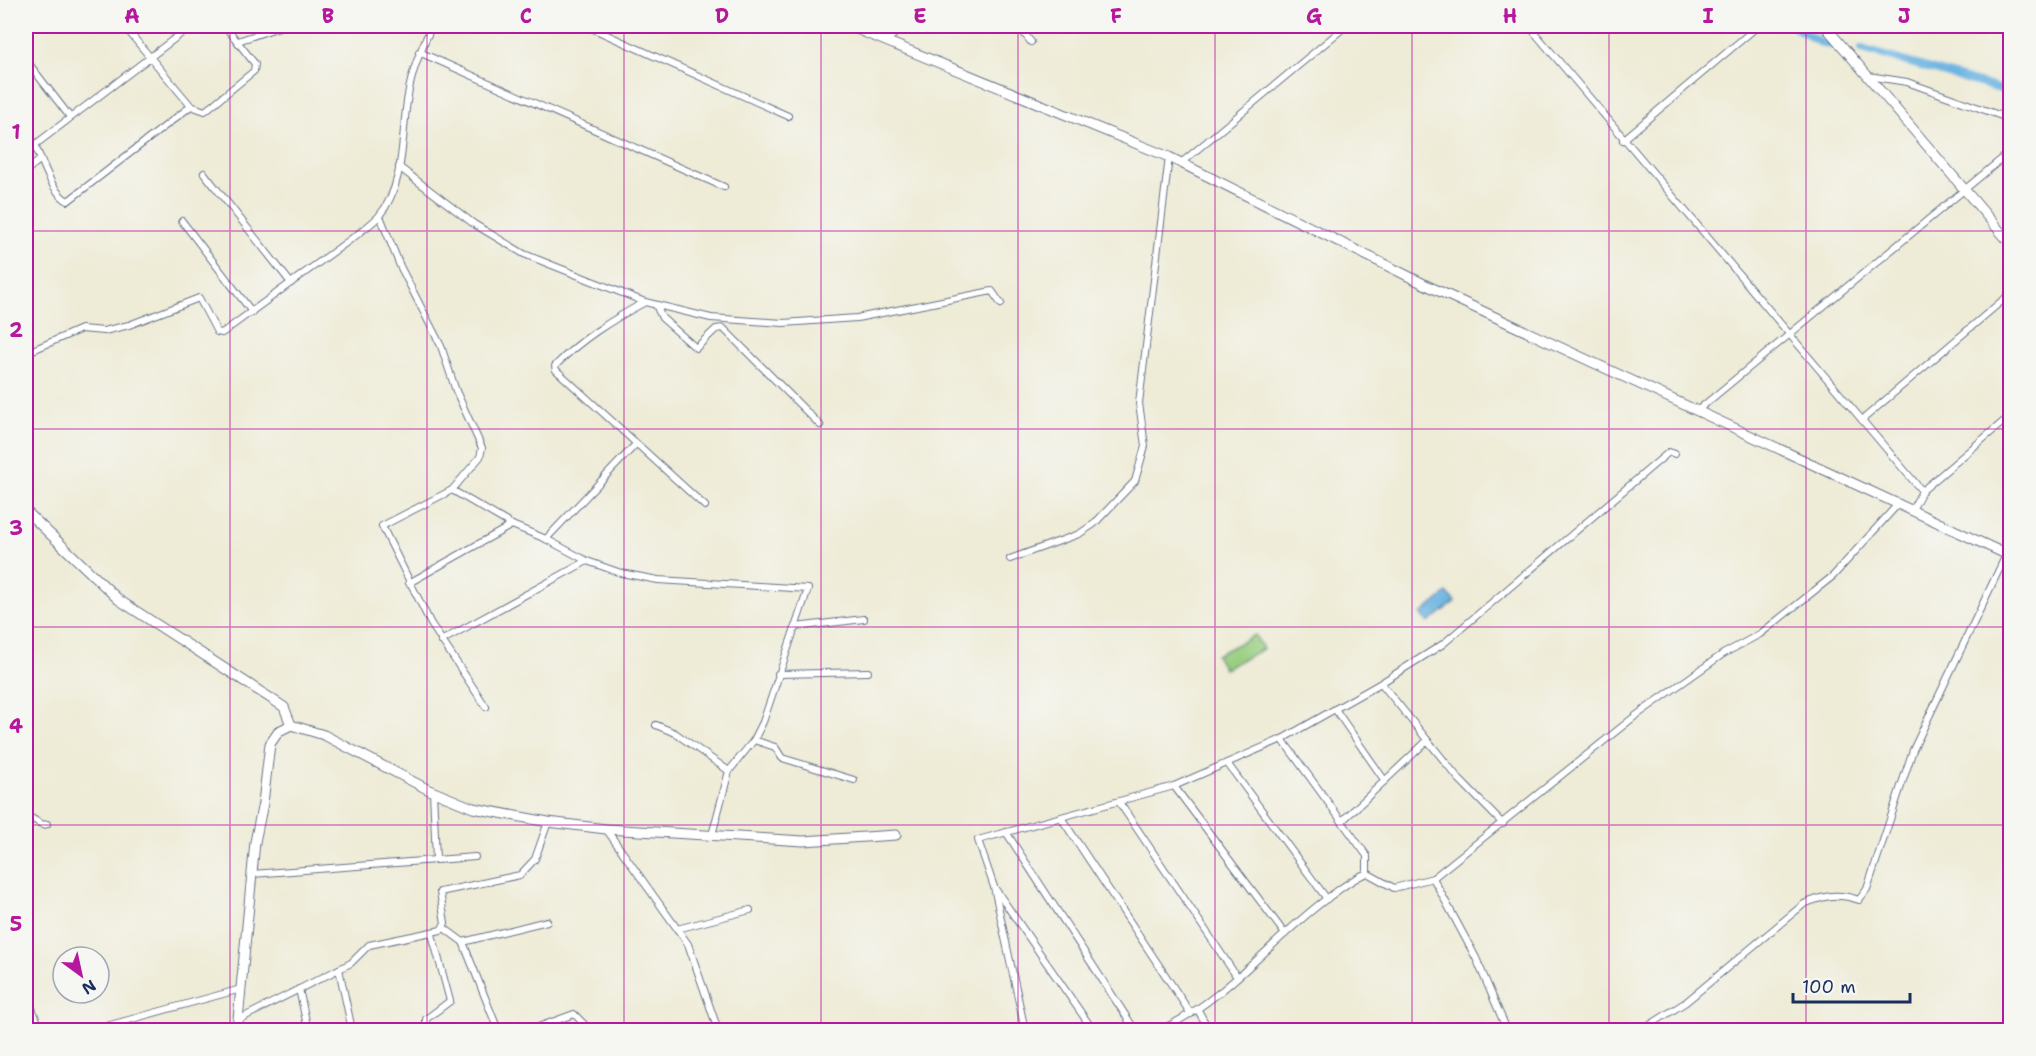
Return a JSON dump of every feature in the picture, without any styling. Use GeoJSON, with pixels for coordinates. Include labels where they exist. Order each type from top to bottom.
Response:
{"type":"FeatureCollection","features":[{"type":"Feature","properties":{"kind":"street"},"geometry":{"type":"LineString","coordinates":[[124,26],[191,106],[205,111],[254,71],[253,58],[225,26]]}},
{"type":"Feature","properties":{"kind":"street"},"geometry":{"type":"LineString","coordinates":[[36,144],[191,26]]}},
{"type":"Feature","properties":{"kind":"street"},"geometry":{"type":"LineString","coordinates":[[238,41],[282,26]]}},
{"type":"Feature","properties":{"kind":"street"},"geometry":{"type":"LineString","coordinates":[[26,353],[81,329],[104,331],[129,325],[200,298],[219,334],[380,216],[391,197],[399,167],[408,95],[419,52],[432,26]]}},
{"type":"Feature","properties":{"kind":"street"},"geometry":{"type":"LineString","coordinates":[[587,26],[788,116]]}},
{"type":"Feature","properties":{"kind":"street"},"geometry":{"type":"LineString","coordinates":[[849,26],[1168,157],[1426,285],[2005,554]]}},
{"type":"Feature","properties":{"kind":"street"},"geometry":{"type":"LineString","coordinates":[[886,41],[904,26]]}},
{"type":"Feature","properties":{"kind":"street"},"geometry":{"type":"LineString","coordinates":[[1018,26],[1031,42]]}},
{"type":"Feature","properties":{"kind":"street"},"geometry":{"type":"LineString","coordinates":[[1181,163],[1346,26]]}},
{"type":"Feature","properties":{"kind":"street"},"geometry":{"type":"LineString","coordinates":[[1529,26],[1623,141],[1922,491]]}},
{"type":"Feature","properties":{"kind":"street"},"geometry":{"type":"LineString","coordinates":[[1623,141],[1758,26]]}},
{"type":"Feature","properties":{"kind":"street"},"geometry":{"type":"LineString","coordinates":[[1825,26],[2010,243]]}},
{"type":"Feature","properties":{"kind":"street"},"geometry":{"type":"LineString","coordinates":[[419,52],[724,187]]}},
{"type":"Feature","properties":{"kind":"street"},"geometry":{"type":"LineString","coordinates":[[26,60],[70,117]]}},
{"type":"Feature","properties":{"kind":"street"},"geometry":{"type":"LineString","coordinates":[[1868,76],[1907,82],[2010,119]]}},
{"type":"Feature","properties":{"kind":"street"},"geometry":{"type":"LineString","coordinates":[[26,132],[36,144],[48,177],[64,199],[72,200],[191,106]]}},
{"type":"Feature","properties":{"kind":"street"},"geometry":{"type":"LineString","coordinates":[[1698,410],[2010,152]]}},
{"type":"Feature","properties":{"kind":"street"},"geometry":{"type":"LineString","coordinates":[[1010,559],[1080,534],[1094,524],[1135,482],[1145,446],[1139,403],[1168,157]]}},
{"type":"Feature","properties":{"kind":"street"},"geometry":{"type":"LineString","coordinates":[[26,171],[41,159]]}},
{"type":"Feature","properties":{"kind":"street"},"geometry":{"type":"LineString","coordinates":[[399,167],[474,224],[524,254],[645,302],[711,318],[783,323],[857,318],[992,291],[1001,304]]}},
{"type":"Feature","properties":{"kind":"street"},"geometry":{"type":"LineString","coordinates":[[204,173],[291,283]]}},
{"type":"Feature","properties":{"kind":"street"},"geometry":{"type":"LineString","coordinates":[[380,216],[400,266],[441,346],[456,391],[482,448],[480,457],[452,490],[382,526],[409,583],[441,641],[486,707]]}},
{"type":"Feature","properties":{"kind":"street"},"geometry":{"type":"LineString","coordinates":[[182,221],[252,312]]}},
{"type":"Feature","properties":{"kind":"street"},"geometry":{"type":"LineString","coordinates":[[1862,420],[2010,294]]}},
{"type":"Feature","properties":{"kind":"street"},"geometry":{"type":"LineString","coordinates":[[645,302],[608,323],[572,348],[555,366],[558,374],[705,506]]}},
{"type":"Feature","properties":{"kind":"street"},"geometry":{"type":"LineString","coordinates":[[656,305],[662,318],[696,348],[716,329],[723,328],[820,425]]}},
{"type":"Feature","properties":{"kind":"street"},"geometry":{"type":"LineString","coordinates":[[1912,510],[1922,491],[2010,416]]}},
{"type":"Feature","properties":{"kind":"street"},"geometry":{"type":"LineString","coordinates":[[546,539],[636,444]]}},
{"type":"Feature","properties":{"kind":"street"},"geometry":{"type":"LineString","coordinates":[[1025,1030],[994,887],[978,840],[1062,819],[1174,786],[1282,739],[1381,683],[1443,644],[1669,452],[1675,454]]}},
{"type":"Feature","properties":{"kind":"street"},"geometry":{"type":"LineString","coordinates":[[452,490],[512,525],[546,539],[587,561],[621,573],[658,580],[805,588],[808,593],[763,722],[754,740],[729,771],[712,835]]}},
{"type":"Feature","properties":{"kind":"street"},"geometry":{"type":"LineString","coordinates":[[1367,873],[1394,888],[1433,878],[1634,717],[1723,654],[1760,634],[1833,576],[1899,504]]}},
{"type":"Feature","properties":{"kind":"street"},"geometry":{"type":"LineString","coordinates":[[26,511],[119,600],[284,707],[291,725]]}},
{"type":"Feature","properties":{"kind":"street"},"geometry":{"type":"LineString","coordinates":[[409,583],[512,525]]}},
{"type":"Feature","properties":{"kind":"street"},"geometry":{"type":"LineString","coordinates":[[1642,1030],[1686,1002],[1804,904],[1824,896],[1841,894],[1859,900],[1867,889],[1913,750],[2010,542]]}},
{"type":"Feature","properties":{"kind":"street"},"geometry":{"type":"LineString","coordinates":[[441,641],[587,561]]}},
{"type":"Feature","properties":{"kind":"street"},"geometry":{"type":"LineString","coordinates":[[795,627],[864,619]]}},
{"type":"Feature","properties":{"kind":"street"},"geometry":{"type":"LineString","coordinates":[[778,674],[868,672]]}},
{"type":"Feature","properties":{"kind":"street"},"geometry":{"type":"LineString","coordinates":[[1381,683],[1459,779],[1503,824]]}},
{"type":"Feature","properties":{"kind":"street"},"geometry":{"type":"LineString","coordinates":[[1335,709],[1385,781]]}},
{"type":"Feature","properties":{"kind":"street"},"geometry":{"type":"LineString","coordinates":[[237,1030],[252,874],[270,744],[279,731],[291,725],[324,735],[433,791],[473,808],[548,822],[606,829],[803,841],[896,835]]}},
{"type":"Feature","properties":{"kind":"street"},"geometry":{"type":"LineString","coordinates":[[656,725],[681,737],[729,771]]}},
{"type":"Feature","properties":{"kind":"street"},"geometry":{"type":"LineString","coordinates":[[1282,739],[1367,856],[1367,873]]}},
{"type":"Feature","properties":{"kind":"street"},"geometry":{"type":"LineString","coordinates":[[754,740],[775,747],[782,758],[854,780]]}},
{"type":"Feature","properties":{"kind":"street"},"geometry":{"type":"LineString","coordinates":[[1342,821],[1427,741]]}},
{"type":"Feature","properties":{"kind":"street"},"geometry":{"type":"LineString","coordinates":[[1227,763],[1326,899]]}},
{"type":"Feature","properties":{"kind":"street"},"geometry":{"type":"LineString","coordinates":[[1174,786],[1285,934]]}},
{"type":"Feature","properties":{"kind":"street"},"geometry":{"type":"LineString","coordinates":[[433,791],[436,859]]}},
{"type":"Feature","properties":{"kind":"street"},"geometry":{"type":"LineString","coordinates":[[1119,802],[1237,977]]}},
{"type":"Feature","properties":{"kind":"street"},"geometry":{"type":"LineString","coordinates":[[26,815],[43,825],[47,824]]}},
{"type":"Feature","properties":{"kind":"street"},"geometry":{"type":"LineString","coordinates":[[1062,819],[1191,1014]]}},
{"type":"Feature","properties":{"kind":"street"},"geometry":{"type":"LineString","coordinates":[[498,1030],[463,942],[444,928],[440,892],[520,875],[535,859],[548,822]]}},
{"type":"Feature","properties":{"kind":"street"},"geometry":{"type":"LineString","coordinates":[[606,829],[688,944],[718,1030]]}},
{"type":"Feature","properties":{"kind":"street"},"geometry":{"type":"LineString","coordinates":[[1006,832],[1135,1030]]}},
{"type":"Feature","properties":{"kind":"street"},"geometry":{"type":"LineString","coordinates":[[252,874],[475,856]]}},
{"type":"Feature","properties":{"kind":"street"},"geometry":{"type":"LineString","coordinates":[[1160,1030],[1198,1010],[1326,899],[1354,878],[1367,873]]}},
{"type":"Feature","properties":{"kind":"street"},"geometry":{"type":"LineString","coordinates":[[1433,878],[1476,958],[1507,1030]]}},
{"type":"Feature","properties":{"kind":"street"},"geometry":{"type":"LineString","coordinates":[[994,887],[1093,1030]]}},
{"type":"Feature","properties":{"kind":"street"},"geometry":{"type":"LineString","coordinates":[[677,929],[750,910]]}},
{"type":"Feature","properties":{"kind":"street"},"geometry":{"type":"LineString","coordinates":[[463,942],[547,921]]}},
{"type":"Feature","properties":{"kind":"street"},"geometry":{"type":"LineString","coordinates":[[238,1020],[351,963],[369,945],[432,934],[444,928]]}},
{"type":"Feature","properties":{"kind":"street"},"geometry":{"type":"LineString","coordinates":[[426,1030],[426,1019],[450,1001],[432,934]]}},
{"type":"Feature","properties":{"kind":"street"},"geometry":{"type":"LineString","coordinates":[[339,969],[352,1030]]}},
{"type":"Feature","properties":{"kind":"street"},"geometry":{"type":"LineString","coordinates":[[103,1027],[241,989]]}},
{"type":"Feature","properties":{"kind":"street"},"geometry":{"type":"LineString","coordinates":[[299,989],[308,1030]]}},
{"type":"Feature","properties":{"kind":"street"},"geometry":{"type":"LineString","coordinates":[[26,994],[41,1030]]}},
{"type":"Feature","properties":{"kind":"street"},"geometry":{"type":"LineString","coordinates":[[1198,1010],[1209,1030]]}},
{"type":"Feature","properties":{"kind":"street"},"geometry":{"type":"LineString","coordinates":[[530,1030],[574,1014],[590,1030]]}},
{"type":"Feature","properties":{"kind":"green space"},"geometry":{"type":"Polygon","coordinates":[[[1255,635],[1263,649],[1224,669],[1216,655],[1255,635]]]}},
{"type":"Feature","properties":{"kind":"water"},"geometry":{"type":"Polygon","coordinates":[[[1447,593],[1455,602],[1428,623],[1421,614],[1447,593]]]}},
{"type":"Feature","properties":{"kind":"waterway"},"geometry":{"type":"LineString","coordinates":[[1793,26],[1823,44],[1833,45]]}},
{"type":"Feature","properties":{"kind":"waterway"},"geometry":{"type":"LineString","coordinates":[[1862,49],[2010,92]]}}]}
